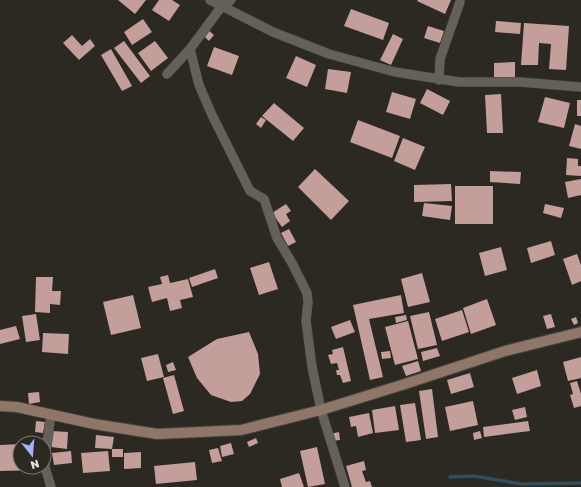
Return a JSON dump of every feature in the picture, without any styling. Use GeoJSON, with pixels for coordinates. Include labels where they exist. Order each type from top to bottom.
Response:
{"type":"FeatureCollection","features":[{"type":"Feature","properties":{"kind":"street"},"geometry":{"type":"LineString","coordinates":[[210,0],[273,32],[329,54],[394,72],[460,82],[520,82],[581,87]]}},
{"type":"Feature","properties":{"kind":"street"},"geometry":{"type":"LineString","coordinates":[[166,74],[190,49],[222,6],[231,0]]}},
{"type":"Feature","properties":{"kind":"street"},"geometry":{"type":"LineString","coordinates":[[439,80],[441,56],[460,2]]}},
{"type":"Feature","properties":{"kind":"street"},"geometry":{"type":"LineString","coordinates":[[190,49],[199,85],[212,115],[250,191],[264,199],[277,238],[307,293],[308,302],[306,321],[312,367],[321,410],[345,487]]}},
{"type":"Feature","properties":{"kind":"street"},"geometry":{"type":"LineString","coordinates":[[0,406],[18,407],[94,424],[157,434],[241,430],[321,410],[505,351],[581,332]]}},
{"type":"Feature","properties":{"kind":"street"},"geometry":{"type":"LineString","coordinates":[[51,415],[45,467],[51,487]]}},
{"type":"Feature","properties":{"kind":"building"},"geometry":{"type":"Polygon","coordinates":[[[118,0],[146,0],[135,14],[118,0]]]}},
{"type":"Feature","properties":{"kind":"building"},"geometry":{"type":"Polygon","coordinates":[[[159,0],[172,0],[180,5],[169,21],[152,10],[159,0]]]}},
{"type":"Feature","properties":{"kind":"building"},"geometry":{"type":"Polygon","coordinates":[[[451,0],[445,14],[417,1],[451,0]]]}},
{"type":"Feature","properties":{"kind":"building"},"geometry":{"type":"Polygon","coordinates":[[[351,9],[389,23],[383,40],[344,26],[351,9]]]}},
{"type":"Feature","properties":{"kind":"building"},"geometry":{"type":"Polygon","coordinates":[[[143,19],[152,32],[132,45],[124,32],[143,19]]]}},
{"type":"Feature","properties":{"kind":"building"},"geometry":{"type":"Polygon","coordinates":[[[496,21],[521,23],[520,34],[495,32],[496,21]]]}},
{"type":"Feature","properties":{"kind":"building"},"geometry":{"type":"Polygon","coordinates":[[[524,23],[569,26],[566,70],[549,69],[551,44],[539,43],[538,65],[521,65],[524,23]]]}},
{"type":"Feature","properties":{"kind":"building"},"geometry":{"type":"Polygon","coordinates":[[[428,26],[444,31],[440,43],[424,38],[428,26]]]}},
{"type":"Feature","properties":{"kind":"building"},"geometry":{"type":"Polygon","coordinates":[[[208,30],[214,35],[209,41],[203,35],[208,30]]]}},
{"type":"Feature","properties":{"kind":"building"},"geometry":{"type":"Polygon","coordinates":[[[393,34],[403,39],[391,65],[380,60],[393,34]]]}},
{"type":"Feature","properties":{"kind":"building"},"geometry":{"type":"Polygon","coordinates":[[[72,35],[82,46],[90,39],[95,46],[79,60],[63,43],[72,35]]]}},
{"type":"Feature","properties":{"kind":"building"},"geometry":{"type":"Polygon","coordinates":[[[124,41],[150,76],[141,83],[114,48],[124,41]]]}},
{"type":"Feature","properties":{"kind":"building"},"geometry":{"type":"Polygon","coordinates":[[[155,41],[168,58],[151,71],[138,53],[155,41]]]}},
{"type":"Feature","properties":{"kind":"building"},"geometry":{"type":"Polygon","coordinates":[[[214,47],[239,56],[232,75],[207,66],[214,47]]]}},
{"type":"Feature","properties":{"kind":"building"},"geometry":{"type":"Polygon","coordinates":[[[111,49],[132,86],[122,91],[101,55],[111,49]]]}},
{"type":"Feature","properties":{"kind":"building"},"geometry":{"type":"Polygon","coordinates":[[[296,56],[316,65],[307,87],[286,78],[296,56]]]}},
{"type":"Feature","properties":{"kind":"building"},"geometry":{"type":"Polygon","coordinates":[[[515,62],[515,78],[494,79],[494,63],[515,62]]]}},
{"type":"Feature","properties":{"kind":"building"},"geometry":{"type":"Polygon","coordinates":[[[328,69],[351,72],[347,93],[325,89],[328,69]]]}},
{"type":"Feature","properties":{"kind":"building"},"geometry":{"type":"Polygon","coordinates":[[[427,89],[450,101],[443,115],[420,103],[427,89]]]}},
{"type":"Feature","properties":{"kind":"building"},"geometry":{"type":"Polygon","coordinates":[[[392,92],[416,99],[410,119],[386,112],[392,92]]]}},
{"type":"Feature","properties":{"kind":"building"},"geometry":{"type":"Polygon","coordinates":[[[501,94],[503,133],[487,133],[485,95],[501,94]]]}},
{"type":"Feature","properties":{"kind":"building"},"geometry":{"type":"Polygon","coordinates":[[[545,97],[570,103],[564,128],[538,122],[545,97]]]}},
{"type":"Feature","properties":{"kind":"building"},"geometry":{"type":"Polygon","coordinates":[[[577,100],[581,100],[581,116],[577,116],[577,100]]]}},
{"type":"Feature","properties":{"kind":"building"},"geometry":{"type":"Polygon","coordinates":[[[274,103],[304,128],[293,141],[262,116],[274,103]]]}},
{"type":"Feature","properties":{"kind":"building"},"geometry":{"type":"Polygon","coordinates":[[[261,117],[266,120],[261,128],[256,124],[261,117]]]}},
{"type":"Feature","properties":{"kind":"building"},"geometry":{"type":"Polygon","coordinates":[[[358,120],[400,136],[392,158],[350,142],[358,120]]]}},
{"type":"Feature","properties":{"kind":"building"},"geometry":{"type":"Polygon","coordinates":[[[575,124],[581,126],[581,149],[569,146],[575,124]]]}},
{"type":"Feature","properties":{"kind":"building"},"geometry":{"type":"Polygon","coordinates":[[[403,138],[425,147],[415,170],[394,161],[403,138]]]}},
{"type":"Feature","properties":{"kind":"building"},"geometry":{"type":"Polygon","coordinates":[[[567,158],[578,159],[578,166],[581,166],[581,176],[566,175],[567,158]]]}},
{"type":"Feature","properties":{"kind":"building"},"geometry":{"type":"Polygon","coordinates":[[[315,169],[349,201],[331,220],[298,187],[315,169]]]}},
{"type":"Feature","properties":{"kind":"building"},"geometry":{"type":"Polygon","coordinates":[[[490,171],[521,172],[520,184],[490,182],[490,171]]]}},
{"type":"Feature","properties":{"kind":"building"},"geometry":{"type":"Polygon","coordinates":[[[581,179],[581,195],[568,198],[565,182],[581,179]]]}},
{"type":"Feature","properties":{"kind":"building"},"geometry":{"type":"Polygon","coordinates":[[[451,184],[452,201],[414,202],[414,185],[451,184]]]}},
{"type":"Feature","properties":{"kind":"building"},"geometry":{"type":"Polygon","coordinates":[[[455,186],[493,186],[493,224],[455,224],[455,186]]]}},
{"type":"Feature","properties":{"kind":"building"},"geometry":{"type":"Polygon","coordinates":[[[424,203],[452,206],[450,220],[422,216],[424,203]]]}},
{"type":"Feature","properties":{"kind":"building"},"geometry":{"type":"Polygon","coordinates":[[[286,204],[291,211],[286,214],[290,221],[282,227],[272,213],[286,204]]]}},
{"type":"Feature","properties":{"kind":"building"},"geometry":{"type":"Polygon","coordinates":[[[545,204],[564,208],[561,218],[543,213],[545,204]]]}},
{"type":"Feature","properties":{"kind":"building"},"geometry":{"type":"Polygon","coordinates":[[[289,229],[296,242],[288,246],[281,233],[289,229]]]}},
{"type":"Feature","properties":{"kind":"building"},"geometry":{"type":"Polygon","coordinates":[[[551,241],[555,255],[531,263],[527,248],[551,241]]]}},
{"type":"Feature","properties":{"kind":"building"},"geometry":{"type":"Polygon","coordinates":[[[501,247],[507,270],[485,276],[479,253],[501,247]]]}},
{"type":"Feature","properties":{"kind":"building"},"geometry":{"type":"Polygon","coordinates":[[[577,254],[581,265],[581,281],[572,285],[563,259],[577,254]]]}},
{"type":"Feature","properties":{"kind":"building"},"geometry":{"type":"Polygon","coordinates":[[[269,262],[278,289],[259,295],[250,268],[269,262]]]}},
{"type":"Feature","properties":{"kind":"building"},"geometry":{"type":"Polygon","coordinates":[[[215,269],[218,278],[192,287],[189,278],[215,269]]]}},
{"type":"Feature","properties":{"kind":"building"},"geometry":{"type":"Polygon","coordinates":[[[422,273],[430,302],[408,307],[401,279],[422,273]]]}},
{"type":"Feature","properties":{"kind":"building"},"geometry":{"type":"Polygon","coordinates":[[[168,275],[170,283],[188,279],[193,297],[180,300],[182,308],[170,311],[167,298],[152,302],[148,287],[162,284],[160,277],[168,275]]]}},
{"type":"Feature","properties":{"kind":"building"},"geometry":{"type":"Polygon","coordinates":[[[36,277],[53,277],[52,291],[61,291],[60,305],[50,304],[50,313],[35,312],[36,277]]]}},
{"type":"Feature","properties":{"kind":"building"},"geometry":{"type":"Polygon","coordinates":[[[133,295],[141,328],[111,335],[103,302],[133,295]]]}},
{"type":"Feature","properties":{"kind":"building"},"geometry":{"type":"Polygon","coordinates":[[[401,295],[404,313],[369,319],[383,377],[370,380],[353,305],[401,295]]]}},
{"type":"Feature","properties":{"kind":"building"},"geometry":{"type":"Polygon","coordinates":[[[487,299],[496,325],[471,334],[463,308],[487,299]]]}},
{"type":"Feature","properties":{"kind":"building"},"geometry":{"type":"Polygon","coordinates":[[[462,310],[469,332],[442,341],[435,319],[462,310]]]}},
{"type":"Feature","properties":{"kind":"building"},"geometry":{"type":"Polygon","coordinates":[[[429,312],[437,345],[418,349],[410,316],[429,312]]]}},
{"type":"Feature","properties":{"kind":"building"},"geometry":{"type":"Polygon","coordinates":[[[36,314],[40,340],[26,342],[22,316],[36,314]]]}},
{"type":"Feature","properties":{"kind":"building"},"geometry":{"type":"Polygon","coordinates":[[[551,314],[555,327],[547,329],[543,316],[551,314]]]}},
{"type":"Feature","properties":{"kind":"building"},"geometry":{"type":"Polygon","coordinates":[[[406,315],[407,320],[396,323],[395,317],[406,315]]]}},
{"type":"Feature","properties":{"kind":"building"},"geometry":{"type":"Polygon","coordinates":[[[576,317],[578,323],[574,325],[571,319],[576,317]]]}},
{"type":"Feature","properties":{"kind":"building"},"geometry":{"type":"Polygon","coordinates":[[[350,320],[355,332],[336,339],[331,327],[350,320]]]}},
{"type":"Feature","properties":{"kind":"building"},"geometry":{"type":"Polygon","coordinates":[[[408,321],[418,359],[395,365],[385,327],[408,321]]]}},
{"type":"Feature","properties":{"kind":"building"},"geometry":{"type":"Polygon","coordinates":[[[16,326],[20,339],[0,344],[0,330],[16,326]]]}},
{"type":"Feature","properties":{"kind":"building"},"geometry":{"type":"Polygon","coordinates":[[[249,332],[258,354],[260,374],[250,394],[242,401],[231,402],[211,395],[197,378],[188,357],[217,339],[249,332]]]}},
{"type":"Feature","properties":{"kind":"building"},"geometry":{"type":"Polygon","coordinates":[[[43,333],[69,334],[68,354],[42,352],[43,333]]]}},
{"type":"Feature","properties":{"kind":"building"},"geometry":{"type":"Polygon","coordinates":[[[343,347],[351,381],[343,383],[340,375],[337,375],[336,370],[339,370],[337,363],[331,364],[328,355],[333,354],[332,350],[343,347]]]}},
{"type":"Feature","properties":{"kind":"building"},"geometry":{"type":"Polygon","coordinates":[[[437,348],[440,356],[423,361],[421,352],[437,348]]]}},
{"type":"Feature","properties":{"kind":"building"},"geometry":{"type":"Polygon","coordinates":[[[390,351],[391,358],[382,359],[381,352],[390,351]]]}},
{"type":"Feature","properties":{"kind":"building"},"geometry":{"type":"Polygon","coordinates":[[[158,354],[164,377],[147,381],[141,358],[158,354]]]}},
{"type":"Feature","properties":{"kind":"building"},"geometry":{"type":"Polygon","coordinates":[[[581,357],[581,378],[568,381],[563,362],[581,357]]]}},
{"type":"Feature","properties":{"kind":"building"},"geometry":{"type":"Polygon","coordinates":[[[418,361],[421,371],[406,376],[402,366],[418,361]]]}},
{"type":"Feature","properties":{"kind":"building"},"geometry":{"type":"Polygon","coordinates":[[[173,362],[176,370],[168,372],[166,365],[173,362]]]}},
{"type":"Feature","properties":{"kind":"building"},"geometry":{"type":"Polygon","coordinates":[[[537,370],[541,386],[517,394],[512,378],[537,370]]]}},
{"type":"Feature","properties":{"kind":"building"},"geometry":{"type":"Polygon","coordinates":[[[470,373],[474,387],[451,394],[447,380],[470,373]]]}},
{"type":"Feature","properties":{"kind":"building"},"geometry":{"type":"Polygon","coordinates":[[[174,375],[184,411],[173,414],[163,378],[174,375]]]}},
{"type":"Feature","properties":{"kind":"building"},"geometry":{"type":"Polygon","coordinates":[[[577,381],[581,394],[581,406],[574,408],[570,395],[573,394],[570,383],[577,381]]]}},
{"type":"Feature","properties":{"kind":"building"},"geometry":{"type":"Polygon","coordinates":[[[432,389],[438,437],[426,439],[419,391],[432,389]]]}},
{"type":"Feature","properties":{"kind":"building"},"geometry":{"type":"Polygon","coordinates":[[[39,392],[40,402],[29,404],[28,393],[39,392]]]}},
{"type":"Feature","properties":{"kind":"building"},"geometry":{"type":"Polygon","coordinates":[[[473,401],[478,425],[450,431],[445,407],[473,401]]]}},
{"type":"Feature","properties":{"kind":"building"},"geometry":{"type":"Polygon","coordinates":[[[415,403],[421,440],[406,442],[400,405],[415,403]]]}},
{"type":"Feature","properties":{"kind":"building"},"geometry":{"type":"Polygon","coordinates":[[[395,406],[399,430],[375,433],[372,410],[395,406]]]}},
{"type":"Feature","properties":{"kind":"building"},"geometry":{"type":"Polygon","coordinates":[[[525,407],[527,417],[515,420],[512,410],[525,407]]]}},
{"type":"Feature","properties":{"kind":"building"},"geometry":{"type":"Polygon","coordinates":[[[369,413],[373,433],[358,437],[356,426],[351,427],[349,417],[369,413]]]}},
{"type":"Feature","properties":{"kind":"building"},"geometry":{"type":"Polygon","coordinates":[[[36,421],[45,422],[43,433],[35,432],[36,421]]]}},
{"type":"Feature","properties":{"kind":"building"},"geometry":{"type":"Polygon","coordinates":[[[528,421],[530,431],[484,437],[483,427],[528,421]]]}},
{"type":"Feature","properties":{"kind":"building"},"geometry":{"type":"Polygon","coordinates":[[[52,431],[68,432],[67,449],[52,447],[52,431]]]}},
{"type":"Feature","properties":{"kind":"building"},"geometry":{"type":"Polygon","coordinates":[[[480,431],[482,438],[474,440],[473,433],[480,431]]]}},
{"type":"Feature","properties":{"kind":"building"},"geometry":{"type":"Polygon","coordinates":[[[339,432],[340,440],[332,441],[330,434],[339,432]]]}},
{"type":"Feature","properties":{"kind":"building"},"geometry":{"type":"Polygon","coordinates":[[[96,435],[114,437],[112,449],[95,448],[96,435]]]}},
{"type":"Feature","properties":{"kind":"building"},"geometry":{"type":"Polygon","coordinates":[[[256,438],[258,443],[249,447],[247,442],[256,438]]]}},
{"type":"Feature","properties":{"kind":"building"},"geometry":{"type":"Polygon","coordinates":[[[231,443],[234,454],[222,457],[220,446],[231,443]]]}},
{"type":"Feature","properties":{"kind":"building"},"geometry":{"type":"Polygon","coordinates":[[[12,444],[12,471],[0,471],[0,445],[12,444]]]}},
{"type":"Feature","properties":{"kind":"building"},"geometry":{"type":"Polygon","coordinates":[[[317,447],[325,484],[308,487],[300,451],[317,447]]]}},
{"type":"Feature","properties":{"kind":"building"},"geometry":{"type":"Polygon","coordinates":[[[218,448],[222,461],[212,463],[209,450],[218,448]]]}},
{"type":"Feature","properties":{"kind":"building"},"geometry":{"type":"Polygon","coordinates":[[[112,449],[123,449],[123,457],[112,457],[112,449]]]}},
{"type":"Feature","properties":{"kind":"building"},"geometry":{"type":"Polygon","coordinates":[[[71,451],[72,463],[54,465],[52,453],[71,451]]]}},
{"type":"Feature","properties":{"kind":"building"},"geometry":{"type":"Polygon","coordinates":[[[108,451],[110,471],[83,473],[81,453],[108,451]]]}},
{"type":"Feature","properties":{"kind":"building"},"geometry":{"type":"Polygon","coordinates":[[[141,452],[141,468],[124,469],[124,453],[141,452]]]}},
{"type":"Feature","properties":{"kind":"building"},"geometry":{"type":"Polygon","coordinates":[[[364,461],[366,470],[362,471],[366,482],[370,481],[372,487],[352,487],[346,466],[364,461]]]}},
{"type":"Feature","properties":{"kind":"building"},"geometry":{"type":"Polygon","coordinates":[[[195,462],[197,480],[156,484],[154,466],[195,462]]]}},
{"type":"Feature","properties":{"kind":"building"},"geometry":{"type":"Polygon","coordinates":[[[299,473],[304,487],[282,487],[280,479],[299,473]]]}},
{"type":"Feature","properties":{"kind":"waterway"},"geometry":{"type":"LineString","coordinates":[[450,477],[474,476],[522,484],[581,483]]}}]}
